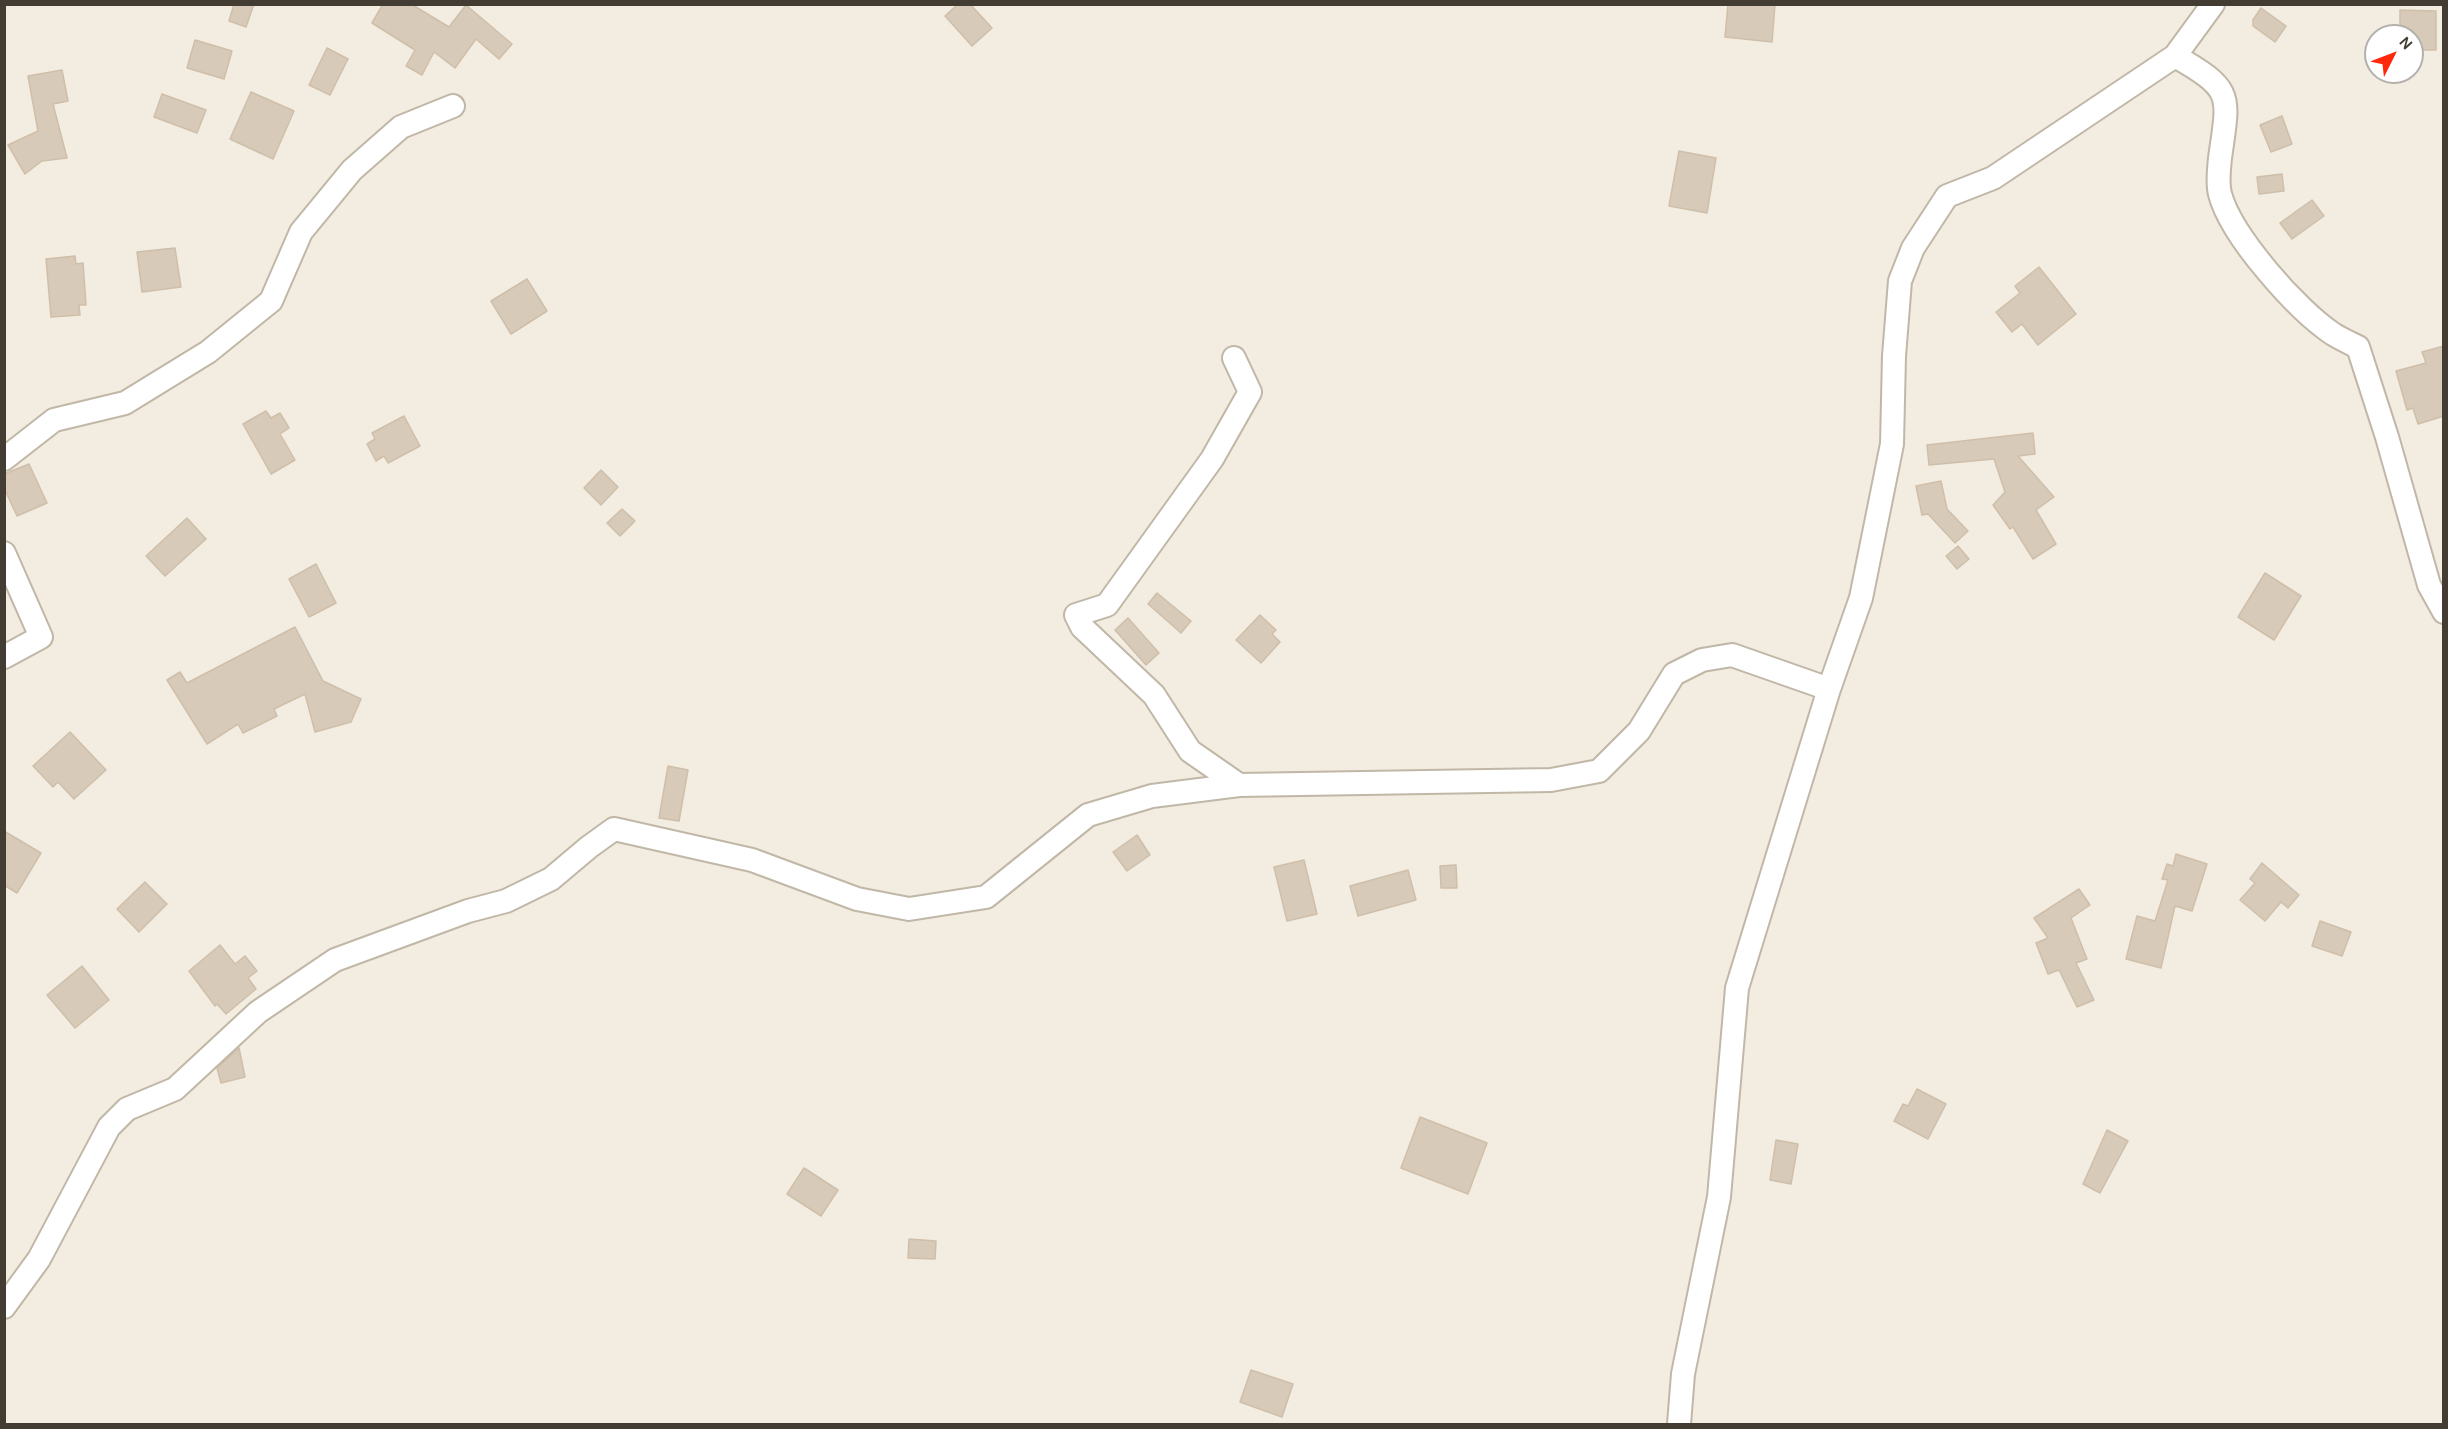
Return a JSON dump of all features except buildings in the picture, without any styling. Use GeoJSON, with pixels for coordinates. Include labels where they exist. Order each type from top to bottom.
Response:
{"type":"FeatureCollection","features":[{"type":"Feature","properties":{"kind":"street"},"geometry":{"type":"LineString","coordinates":[[1679,1425],[1683,1374],[1719,1197],[1737,988],[1829,689],[1861,598],[1892,444],[1894,356],[1900,280],[1913,248],[1947,196],[1994,178],[2175,56],[2213,4]]}},
{"type":"Feature","properties":{"kind":"street"},"geometry":{"type":"LineString","coordinates":[[2175,56],[2213,79],[2227,101],[2219,165],[2219,191],[2228,218],[2257,257],[2298,302],[2333,334],[2358,347],[2387,437],[2429,585],[2444,612]]}},
{"type":"Feature","properties":{"kind":"street"},"geometry":{"type":"LineString","coordinates":[[4,459],[54,420],[126,403],[208,352],[271,301],[301,232],[352,170],[401,128],[453,106]]}},
{"type":"Feature","properties":{"kind":"street"},"geometry":{"type":"LineString","coordinates":[[1234,358],[1250,392],[1212,459],[1107,605],[1076,615],[1082,627],[1154,695],[1190,751],[1239,785]]}},
{"type":"Feature","properties":{"kind":"street"},"geometry":{"type":"LineString","coordinates":[[4,553],[41,637],[4,657]]}},
{"type":"Feature","properties":{"kind":"street"},"geometry":{"type":"LineString","coordinates":[[4,1307],[39,1259],[109,1127],[127,1109],[175,1089],[258,1012],[335,960],[468,911],[506,901],[551,879],[589,847],[614,830],[752,860],[857,899],[909,909],[986,897],[1088,815],[1152,796],[1239,785],[1551,780],[1599,771],[1639,731],[1674,674],[1702,660],[1732,655],[1829,689]]}}]}
